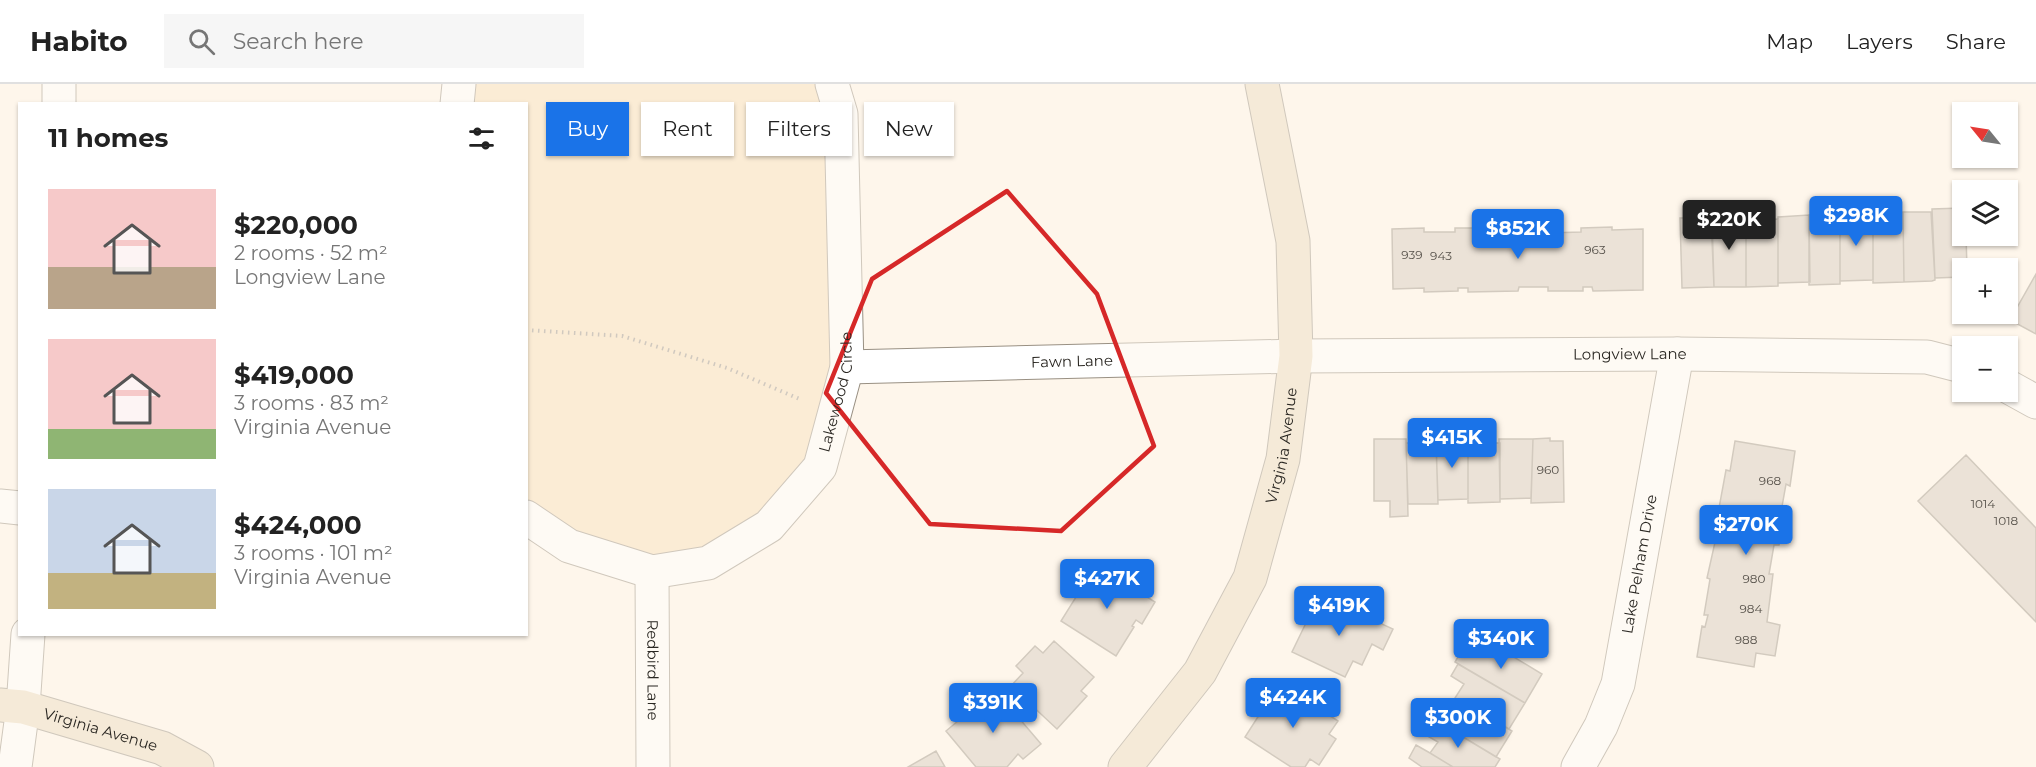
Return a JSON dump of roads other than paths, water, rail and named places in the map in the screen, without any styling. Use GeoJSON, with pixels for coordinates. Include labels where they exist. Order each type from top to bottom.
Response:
{"type":"FeatureCollection","features":[{"type":"Feature","properties":{"kind":"street"},"geometry":{"type":"LineString","coordinates":[[59,84],[59,102]]}},
{"type":"Feature","properties":{"kind":"street"},"geometry":{"type":"LineString","coordinates":[[457,102],[459,84]]}},
{"type":"Feature","properties":{"kind":"street","name":"Lakewood Circle"},"geometry":{"type":"LineString","coordinates":[[528,518],[569,546],[652,572],[708,563],[769,526],[820,467],[847,367],[841,114],[832,84]]}},
{"type":"Feature","properties":{"kind":"street","name":"Virginia Avenue"},"geometry":{"type":"LineString","coordinates":[[1125,767],[1200,672],[1250,578],[1283,459],[1296,356],[1293,241],[1262,84]]}},
{"type":"Feature","properties":{"kind":"street","name":"Longview Lane"},"geometry":{"type":"LineString","coordinates":[[1296,356],[1677,354],[1927,357],[1952,363]]}},
{"type":"Feature","properties":{"kind":"street","name":"Lake Pelham Drive"},"geometry":{"type":"LineString","coordinates":[[1578,767],[1601,726],[1618,684],[1677,354]]}},
{"type":"Feature","properties":{"kind":"street","name":"Fawn Lane"},"geometry":{"type":"LineString","coordinates":[[847,367],[1296,356]]}},
{"type":"Feature","properties":{"kind":"street"},"geometry":{"type":"LineString","coordinates":[[2018,392],[2036,402]]}},
{"type":"Feature","properties":{"kind":"street"},"geometry":{"type":"LineString","coordinates":[[0,506],[18,508]]}},
{"type":"Feature","properties":{"kind":"street","name":"Redbird Lane"},"geometry":{"type":"LineString","coordinates":[[652,572],[653,767]]}},
{"type":"Feature","properties":{"kind":"street"},"geometry":{"type":"LineString","coordinates":[[15,767],[12,706],[28,636]]}},
{"type":"Feature","properties":{"kind":"street","name":"Virginia Avenue"},"geometry":{"type":"LineString","coordinates":[[12,706],[162,748],[197,767]]}}]}
